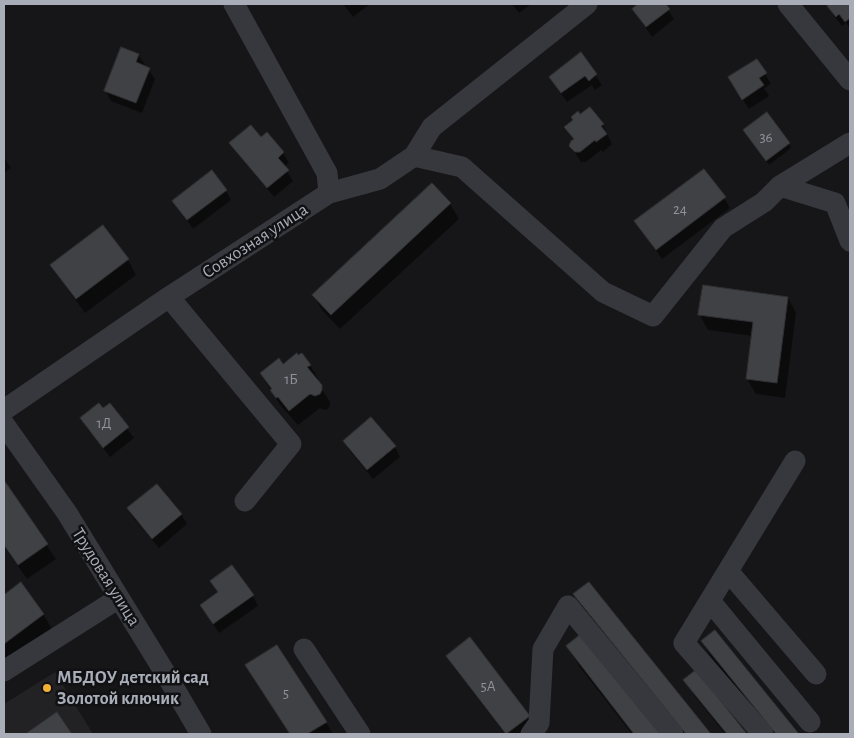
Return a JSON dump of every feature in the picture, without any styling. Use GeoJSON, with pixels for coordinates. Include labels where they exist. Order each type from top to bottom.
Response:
{"type":"FeatureCollection","features":[{"type":"Feature","properties":{"kind":"street"},"geometry":{"type":"LineString","coordinates":[[234,4],[328,173],[329,193]]}},
{"type":"Feature","properties":{"kind":"street"},"geometry":{"type":"LineString","coordinates":[[587,4],[432,126],[414,156],[462,167],[603,292],[653,316],[724,228],[764,202],[780,186],[850,143]]}},
{"type":"Feature","properties":{"kind":"street"},"geometry":{"type":"LineString","coordinates":[[788,4],[850,80]]}},
{"type":"Feature","properties":{"kind":"street","name":"Совхозная улица"},"geometry":{"type":"LineString","coordinates":[[4,410],[169,297],[329,193],[380,179],[414,156]]}},
{"type":"Feature","properties":{"kind":"street"},"geometry":{"type":"LineString","coordinates":[[780,186],[835,203],[850,241]]}},
{"type":"Feature","properties":{"kind":"street"},"geometry":{"type":"LineString","coordinates":[[169,297],[291,444],[245,502]]}},
{"type":"Feature","properties":{"kind":"street","name":"Трудовая улица"},"geometry":{"type":"LineString","coordinates":[[4,424],[67,513],[201,734]]}},
{"type":"Feature","properties":{"kind":"street"},"geometry":{"type":"LineString","coordinates":[[763,734],[684,644],[795,461]]}},
{"type":"Feature","properties":{"kind":"street"},"geometry":{"type":"LineString","coordinates":[[728,571],[816,674]]}},
{"type":"Feature","properties":{"kind":"street"},"geometry":{"type":"LineString","coordinates":[[4,671],[119,598]]}},
{"type":"Feature","properties":{"kind":"street"},"geometry":{"type":"LineString","coordinates":[[710,601],[810,722]]}},
{"type":"Feature","properties":{"kind":"street"},"geometry":{"type":"LineString","coordinates":[[531,734],[539,723],[543,649],[568,606],[673,734]]}},
{"type":"Feature","properties":{"kind":"street"},"geometry":{"type":"LineString","coordinates":[[304,649],[360,734]]}},
{"type":"Feature","properties":{"kind":"shaded area","name":"МБДОУ детский сад Золотой ключик"},"geometry":{"type":"Polygon","coordinates":[[[55,672],[93,734],[4,734],[4,704],[55,672]]]}},
{"type":"Feature","properties":{"kind":"building"},"geometry":{"type":"Polygon","coordinates":[[[638,4],[666,4],[670,9],[646,27],[632,9],[638,4]]]}},
{"type":"Feature","properties":{"kind":"building"},"geometry":{"type":"Polygon","coordinates":[[[829,4],[850,4],[850,18],[845,22],[839,14],[836,17],[827,6],[829,4]]]}},
{"type":"Feature","properties":{"kind":"building"},"geometry":{"type":"Polygon","coordinates":[[[121,47],[139,54],[136,62],[150,68],[136,103],[104,91],[121,47]]]}},
{"type":"Feature","properties":{"kind":"building"},"geometry":{"type":"Polygon","coordinates":[[[581,52],[597,74],[589,81],[585,76],[561,93],[549,77],[581,52]]]}},
{"type":"Feature","properties":{"kind":"building"},"geometry":{"type":"Polygon","coordinates":[[[757,59],[767,73],[759,78],[764,85],[742,100],[728,77],[757,59]]]}},
{"type":"Feature","properties":{"kind":"building"},"geometry":{"type":"Polygon","coordinates":[[[590,107],[604,124],[601,126],[607,134],[596,142],[595,140],[580,152],[575,152],[569,146],[574,139],[564,127],[573,120],[571,117],[578,111],[580,114],[590,107]]]}},
{"type":"Feature","properties":{"kind":"building"},"geometry":{"type":"Polygon","coordinates":[[[767,112],[790,143],[766,161],[743,130],[767,112]]]}},
{"type":"Feature","properties":{"kind":"building"},"geometry":{"type":"Polygon","coordinates":[[[251,125],[261,137],[267,132],[284,152],[278,158],[289,170],[267,188],[229,143],[251,125]]]}},
{"type":"Feature","properties":{"kind":"building"},"geometry":{"type":"Polygon","coordinates":[[[704,169],[726,197],[656,250],[634,221],[704,169]]]}},
{"type":"Feature","properties":{"kind":"building"},"geometry":{"type":"Polygon","coordinates":[[[212,170],[227,190],[187,220],[172,201],[212,170]]]}},
{"type":"Feature","properties":{"kind":"building"},"geometry":{"type":"Polygon","coordinates":[[[432,183],[451,203],[331,315],[312,295],[432,183]]]}},
{"type":"Feature","properties":{"kind":"building"},"geometry":{"type":"Polygon","coordinates":[[[103,225],[129,259],[76,299],[50,265],[103,225]]]}},
{"type":"Feature","properties":{"kind":"building"},"geometry":{"type":"Polygon","coordinates":[[[703,285],[788,297],[777,383],[746,379],[753,322],[698,315],[703,285]]]}},
{"type":"Feature","properties":{"kind":"building"},"geometry":{"type":"Polygon","coordinates":[[[297,353],[298,355],[302,353],[311,365],[307,367],[322,385],[322,390],[320,394],[315,396],[310,394],[289,411],[278,397],[276,398],[260,373],[279,358],[283,364],[297,353]]]}},
{"type":"Feature","properties":{"kind":"building"},"geometry":{"type":"Polygon","coordinates":[[[99,403],[103,408],[110,403],[129,427],[103,448],[80,418],[99,403]]]}},
{"type":"Feature","properties":{"kind":"building"},"geometry":{"type":"Polygon","coordinates":[[[371,417],[396,446],[367,470],[343,441],[371,417]]]}},
{"type":"Feature","properties":{"kind":"building"},"geometry":{"type":"Polygon","coordinates":[[[4,480],[48,544],[18,565],[4,545],[4,480]]]}},
{"type":"Feature","properties":{"kind":"building"},"geometry":{"type":"Polygon","coordinates":[[[157,484],[182,514],[152,539],[127,508],[157,484]]]}},
{"type":"Feature","properties":{"kind":"building"},"geometry":{"type":"Polygon","coordinates":[[[232,565],[254,595],[213,624],[200,605],[218,592],[210,581],[232,565]]]}},
{"type":"Feature","properties":{"kind":"building"},"geometry":{"type":"Polygon","coordinates":[[[21,582],[44,614],[4,644],[4,595],[21,582]]]}},
{"type":"Feature","properties":{"kind":"building"},"geometry":{"type":"Polygon","coordinates":[[[589,582],[711,734],[686,734],[573,594],[589,582]]]}},
{"type":"Feature","properties":{"kind":"building"},"geometry":{"type":"Polygon","coordinates":[[[715,630],[799,734],[776,734],[701,641],[715,630]]]}},
{"type":"Feature","properties":{"kind":"building"},"geometry":{"type":"Polygon","coordinates":[[[585,631],[664,734],[634,734],[566,646],[585,631]]]}},
{"type":"Feature","properties":{"kind":"building"},"geometry":{"type":"Polygon","coordinates":[[[470,637],[530,716],[506,734],[446,656],[470,637]]]}},
{"type":"Feature","properties":{"kind":"building"},"geometry":{"type":"Polygon","coordinates":[[[277,645],[327,722],[307,734],[290,734],[245,665],[277,645]]]}},
{"type":"Feature","properties":{"kind":"building"},"geometry":{"type":"Polygon","coordinates":[[[696,670],[747,734],[727,734],[683,680],[696,670]]]}},
{"type":"Feature","properties":{"kind":"building"},"geometry":{"type":"Polygon","coordinates":[[[57,712],[72,734],[27,734],[27,733],[57,712]]]}},
{"type":"Feature","properties":{"kind":"place","name":"МБДОУ детский сад Золотой ключик"},"geometry":{"type":"Point","coordinates":[47,688]}}]}
